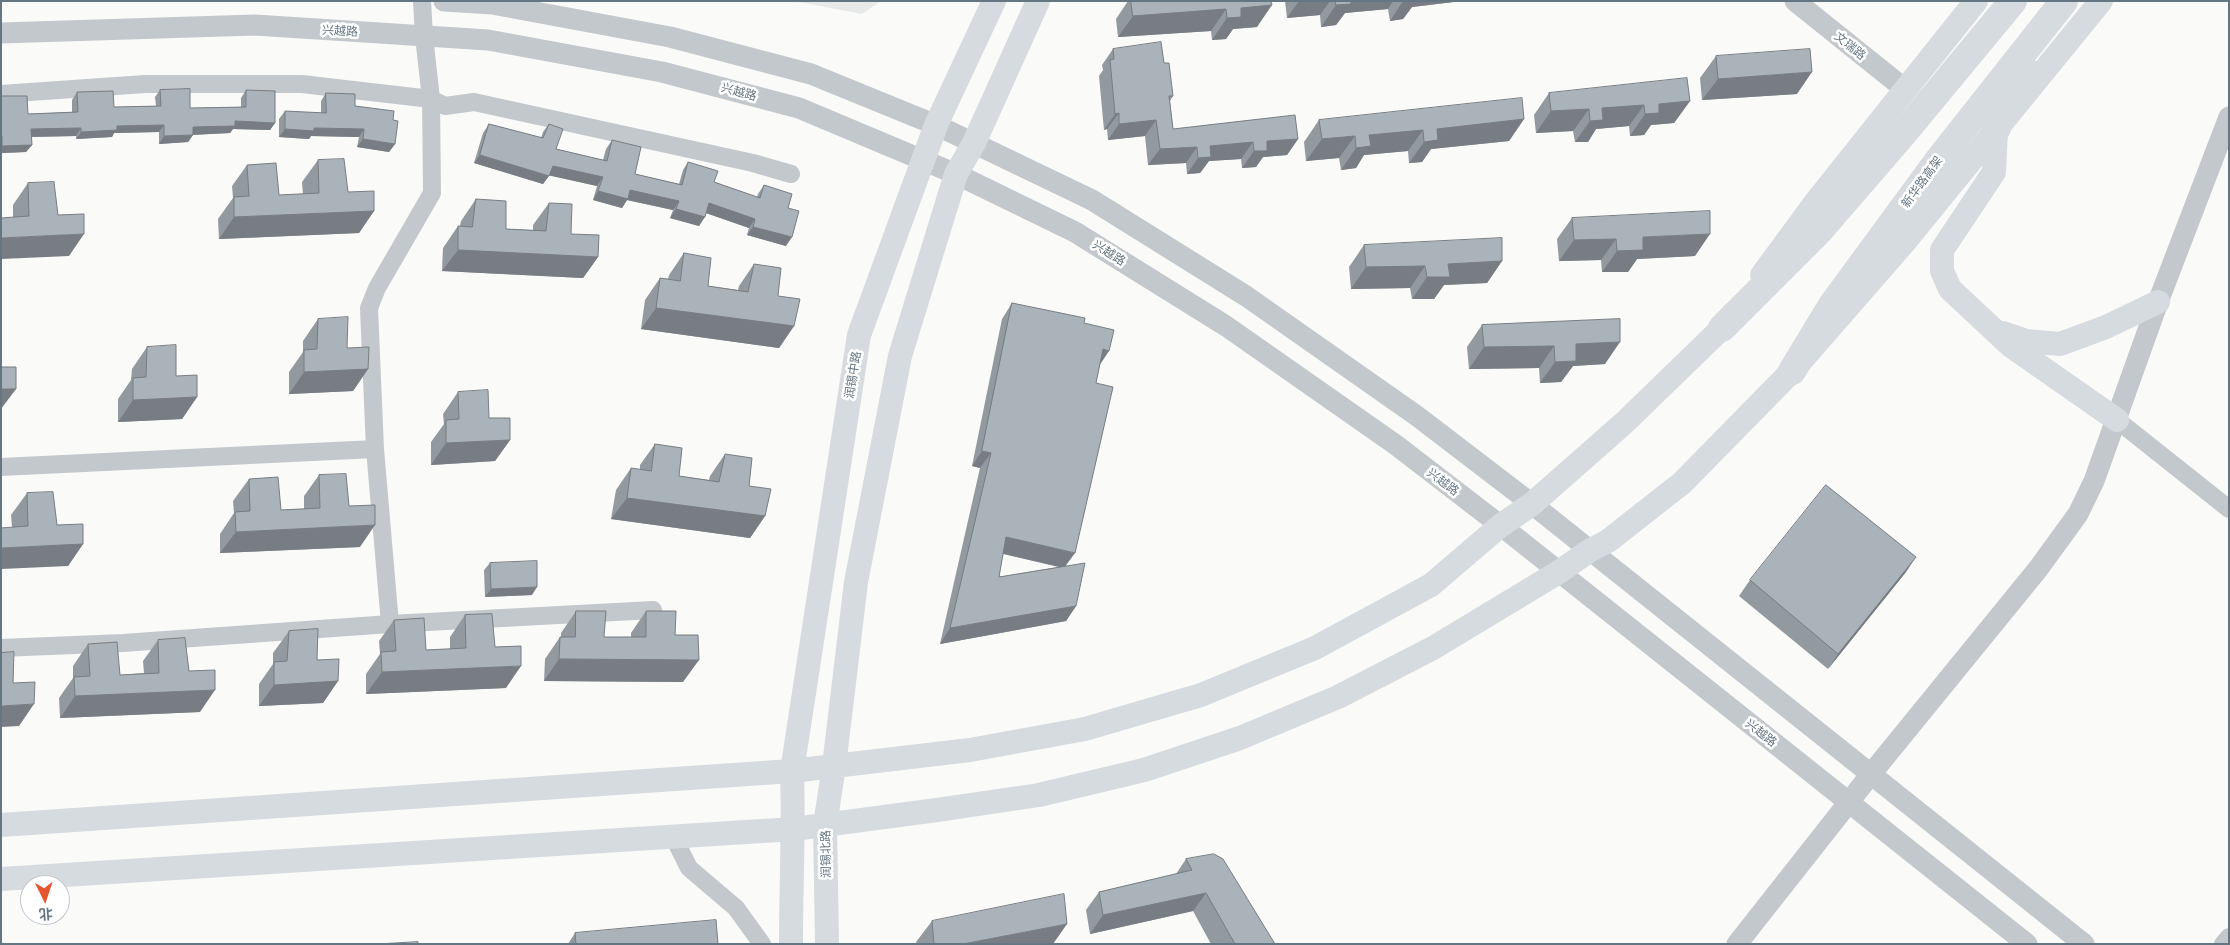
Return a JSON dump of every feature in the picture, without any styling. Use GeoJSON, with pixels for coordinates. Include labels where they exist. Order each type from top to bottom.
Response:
{"type":"FeatureCollection","features":[{"type":"Feature","properties":{"kind":"highway"},"geometry":{"type":"LineString","coordinates":[[1722,328],[1820,231],[1902,136],[2013,1]]}},
{"type":"Feature","properties":{"kind":"highway","name":"新华路高架"},"geometry":{"type":"LineString","coordinates":[[1792,371],[1832,305],[1937,162],[2064,1]]}},
{"type":"Feature","properties":{"kind":"highway"},"geometry":{"type":"LineString","coordinates":[[1996,130],[2010,98],[2084,1]]}},
{"type":"Feature","properties":{"kind":"main road","name":"润锡中路"},"geometry":{"type":"LineString","coordinates":[[792,770],[859,335],[936,125],[994,1]]}},
{"type":"Feature","properties":{"kind":"main road"},"geometry":{"type":"LineString","coordinates":[[834,766],[856,582],[900,356],[956,174],[974,143],[1038,1]]}},
{"type":"Feature","properties":{"kind":"main road"},"geometry":{"type":"LineString","coordinates":[[1,825],[792,770],[970,750],[1085,729],[1201,695],[1315,648],[1431,585],[1500,526],[1532,504],[1624,422],[1722,328],[1815,204],[1976,1]]}},
{"type":"Feature","properties":{"kind":"main road"},"geometry":{"type":"LineString","coordinates":[[1,879],[794,829],[1040,795],[1144,770],[1240,738],[1338,697],[1433,648],[1608,541],[1682,483],[1792,371],[1907,239],[2101,1]]}},
{"type":"Feature","properties":{"kind":"main road"},"geometry":{"type":"LineString","coordinates":[[1996,130],[1994,172],[1942,250],[1942,271],[1950,289],[2011,346],[2117,420]]}},
{"type":"Feature","properties":{"kind":"main road"},"geometry":{"type":"LineString","coordinates":[[1995,331],[2026,340],[2060,344],[2106,327],[2158,302]]}},
{"type":"Feature","properties":{"kind":"main road","name":"润锡北路"},"geometry":{"type":"LineString","coordinates":[[827,944],[825,825],[834,766]]}},
{"type":"Feature","properties":{"kind":"main road"},"geometry":{"type":"LineString","coordinates":[[791,944],[794,829],[792,770]]}},
{"type":"Feature","properties":{"kind":"street"},"geometry":{"type":"LineString","coordinates":[[390,624],[375,448],[369,308],[377,288],[432,193],[431,100],[422,1]]}},
{"type":"Feature","properties":{"kind":"street"},"geometry":{"type":"LineString","coordinates":[[444,1],[492,4],[670,37],[811,74],[936,125],[1092,200],[1246,296],[1417,416],[1532,504],[2084,944]]}},
{"type":"Feature","properties":{"kind":"street","name":"文瑞路"},"geometry":{"type":"LineString","coordinates":[[1795,1],[1906,90]]}},
{"type":"Feature","properties":{"kind":"street","name":"兴越路"},"geometry":{"type":"LineString","coordinates":[[1,33],[255,25],[488,40],[662,72],[799,108],[956,174],[1075,232],[1226,326],[1396,445],[2027,944]]}},
{"type":"Feature","properties":{"kind":"street"},"geometry":{"type":"LineString","coordinates":[[1,94],[145,84],[302,84],[431,100],[445,106],[474,102],[753,163],[791,174]]}},
{"type":"Feature","properties":{"kind":"street"},"geometry":{"type":"LineString","coordinates":[[1737,944],[1871,774],[2062,538],[2078,514],[2094,481],[2158,302],[2229,117]]}},
{"type":"Feature","properties":{"kind":"street"},"geometry":{"type":"LineString","coordinates":[[2117,420],[2229,509]]}},
{"type":"Feature","properties":{"kind":"street"},"geometry":{"type":"LineString","coordinates":[[1,467],[375,448]]}},
{"type":"Feature","properties":{"kind":"street"},"geometry":{"type":"LineString","coordinates":[[1,648],[123,643],[390,624],[654,610]]}},
{"type":"Feature","properties":{"kind":"street"},"geometry":{"type":"LineString","coordinates":[[673,836],[689,868],[736,908],[762,944]]}},
{"type":"Feature","properties":{"kind":"street"},"geometry":{"type":"LineString","coordinates":[[2222,944],[2229,937]]}},
{"type":"Feature","properties":{"kind":"shaded area"},"geometry":{"type":"Polygon","coordinates":[[[793,1],[881,1],[862,14],[793,1]]]}},
{"type":"Feature","properties":{"kind":"building"},"geometry":{"type":"Polygon","coordinates":[[[1131,1],[1271,1],[1272,5],[1241,8],[1241,17],[1227,18],[1226,9],[1133,16],[1131,1]]]}},
{"type":"Feature","properties":{"kind":"building"},"geometry":{"type":"Polygon","coordinates":[[[1336,1],[1351,1],[1351,4],[1336,5],[1336,1]]]}},
{"type":"Feature","properties":{"kind":"building"},"geometry":{"type":"Polygon","coordinates":[[[1161,42],[1164,63],[1169,63],[1173,96],[1169,96],[1173,129],[1295,115],[1298,139],[1267,141],[1267,151],[1254,151],[1253,142],[1210,146],[1211,157],[1198,158],[1197,147],[1160,149],[1156,120],[1119,124],[1119,113],[1115,114],[1110,60],[1114,59],[1113,49],[1161,42]]]}},
{"type":"Feature","properties":{"kind":"building"},"geometry":{"type":"Polygon","coordinates":[[[1810,49],[1812,72],[1718,79],[1716,56],[1810,49]]]}},
{"type":"Feature","properties":{"kind":"building"},"geometry":{"type":"Polygon","coordinates":[[[1687,78],[1690,101],[1659,104],[1659,113],[1645,114],[1644,105],[1602,108],[1603,120],[1590,121],[1589,109],[1551,111],[1549,93],[1687,78]]]}},
{"type":"Feature","properties":{"kind":"building"},"geometry":{"type":"Polygon","coordinates":[[[190,89],[190,108],[246,107],[246,90],[275,91],[275,123],[235,121],[235,126],[193,127],[193,135],[164,136],[164,125],[117,126],[117,130],[81,132],[81,128],[31,129],[32,145],[2,146],[1,96],[27,96],[28,114],[78,112],[77,92],[113,91],[114,107],[161,106],[160,90],[190,89]]]}},
{"type":"Feature","properties":{"kind":"building"},"geometry":{"type":"Polygon","coordinates":[[[326,93],[355,94],[355,106],[394,111],[393,120],[398,121],[395,144],[363,139],[364,129],[314,128],[314,131],[285,129],[285,111],[326,113],[326,93]]]}},
{"type":"Feature","properties":{"kind":"building"},"geometry":{"type":"Polygon","coordinates":[[[1522,98],[1524,119],[1437,129],[1438,140],[1424,142],[1423,130],[1369,135],[1371,146],[1356,148],[1355,136],[1322,139],[1319,120],[1522,98]]]}},
{"type":"Feature","properties":{"kind":"building"},"geometry":{"type":"Polygon","coordinates":[[[489,124],[543,138],[549,124],[563,129],[556,149],[607,161],[612,140],[641,147],[635,174],[682,185],[688,162],[718,171],[714,182],[760,198],[764,185],[792,194],[788,208],[799,211],[792,237],[753,227],[755,219],[709,203],[705,217],[676,209],[679,201],[630,190],[628,199],[598,191],[603,177],[553,166],[549,176],[480,155],[489,124]]]}},
{"type":"Feature","properties":{"kind":"building"},"geometry":{"type":"Polygon","coordinates":[[[344,159],[348,192],[374,191],[374,211],[234,217],[234,197],[249,196],[247,165],[276,163],[279,195],[319,193],[318,160],[344,159]]]}},
{"type":"Feature","properties":{"kind":"building"},"geometry":{"type":"Polygon","coordinates":[[[54,182],[58,215],[84,214],[84,234],[1,238],[1,218],[29,216],[28,183],[54,182]]]}},
{"type":"Feature","properties":{"kind":"building"},"geometry":{"type":"Polygon","coordinates":[[[476,199],[506,201],[506,229],[546,231],[549,203],[572,204],[571,234],[599,235],[598,257],[458,250],[458,226],[472,227],[476,199]]]}},
{"type":"Feature","properties":{"kind":"building"},"geometry":{"type":"Polygon","coordinates":[[[1710,211],[1710,234],[1643,237],[1643,250],[1617,251],[1616,239],[1574,240],[1572,218],[1710,211]]]}},
{"type":"Feature","properties":{"kind":"building"},"geometry":{"type":"Polygon","coordinates":[[[1502,238],[1502,261],[1448,264],[1450,277],[1427,277],[1425,266],[1366,267],[1364,245],[1502,238]]]}},
{"type":"Feature","properties":{"kind":"building"},"geometry":{"type":"Polygon","coordinates":[[[684,253],[711,258],[708,286],[748,292],[754,264],[781,268],[778,296],[800,299],[794,326],[656,308],[660,278],[680,281],[684,253]]]}},
{"type":"Feature","properties":{"kind":"building"},"geometry":{"type":"Polygon","coordinates":[[[1012,303],[1085,318],[1084,323],[1114,330],[1109,351],[1103,349],[1096,383],[1113,387],[1075,553],[1006,537],[999,577],[1085,563],[1076,606],[950,628],[991,453],[982,451],[1012,303]]]}},
{"type":"Feature","properties":{"kind":"building"},"geometry":{"type":"Polygon","coordinates":[[[348,317],[347,348],[369,347],[368,369],[304,372],[304,350],[317,349],[318,319],[348,317]]]}},
{"type":"Feature","properties":{"kind":"building"},"geometry":{"type":"Polygon","coordinates":[[[1620,319],[1620,342],[1576,344],[1576,361],[1555,362],[1554,346],[1484,347],[1482,325],[1620,319]]]}},
{"type":"Feature","properties":{"kind":"building"},"geometry":{"type":"Polygon","coordinates":[[[176,345],[176,376],[197,375],[197,397],[133,400],[133,378],[146,377],[147,347],[176,345]]]}},
{"type":"Feature","properties":{"kind":"building"},"geometry":{"type":"Polygon","coordinates":[[[1,367],[16,367],[16,389],[1,389],[1,367]]]}},
{"type":"Feature","properties":{"kind":"building"},"geometry":{"type":"Polygon","coordinates":[[[488,390],[489,418],[510,418],[510,440],[446,443],[446,420],[459,419],[458,392],[488,390]]]}},
{"type":"Feature","properties":{"kind":"building"},"geometry":{"type":"Polygon","coordinates":[[[655,444],[682,448],[679,476],[719,482],[725,454],[752,458],[749,486],[771,489],[765,516],[627,498],[631,468],[651,471],[655,444]]]}},
{"type":"Feature","properties":{"kind":"building"},"geometry":{"type":"Polygon","coordinates":[[[346,474],[349,506],[375,505],[375,525],[236,532],[235,512],[250,511],[249,479],[278,477],[281,510],[320,508],[319,475],[346,474]]]}},
{"type":"Feature","properties":{"kind":"building"},"geometry":{"type":"Polygon","coordinates":[[[1826,485],[1916,557],[1838,654],[1750,580],[1826,485]]]}},
{"type":"Feature","properties":{"kind":"building"},"geometry":{"type":"Polygon","coordinates":[[[53,492],[57,525],[83,524],[83,544],[1,548],[1,528],[28,526],[27,493],[53,492]]]}},
{"type":"Feature","properties":{"kind":"building"},"geometry":{"type":"Polygon","coordinates":[[[537,561],[537,587],[491,589],[490,563],[537,561]]]}},
{"type":"Feature","properties":{"kind":"building"},"geometry":{"type":"Polygon","coordinates":[[[576,611],[606,611],[604,637],[646,637],[646,611],[676,611],[675,635],[698,635],[699,660],[559,659],[560,637],[575,637],[576,611]]]}},
{"type":"Feature","properties":{"kind":"building"},"geometry":{"type":"Polygon","coordinates":[[[492,614],[495,647],[521,646],[521,666],[382,672],[381,652],[396,651],[394,620],[424,618],[426,650],[466,648],[465,615],[492,614]]]}},
{"type":"Feature","properties":{"kind":"building"},"geometry":{"type":"Polygon","coordinates":[[[318,629],[317,660],[339,659],[338,681],[274,685],[274,662],[287,661],[289,631],[318,629]]]}},
{"type":"Feature","properties":{"kind":"building"},"geometry":{"type":"Polygon","coordinates":[[[185,638],[189,671],[215,670],[215,690],[75,696],[74,677],[90,676],[88,644],[117,642],[120,675],[159,673],[158,640],[185,638]]]}},
{"type":"Feature","properties":{"kind":"building"},"geometry":{"type":"Polygon","coordinates":[[[14,652],[13,683],[35,682],[34,704],[1,706],[1,653],[14,652]]]}},
{"type":"Feature","properties":{"kind":"building"},"geometry":{"type":"Polygon","coordinates":[[[1214,854],[1223,859],[1275,944],[1235,944],[1206,893],[1103,915],[1099,892],[1192,870],[1186,859],[1214,854]]]}},
{"type":"Feature","properties":{"kind":"building"},"geometry":{"type":"Polygon","coordinates":[[[1064,894],[1067,924],[963,944],[934,944],[932,921],[1064,894]]]}},
{"type":"Feature","properties":{"kind":"building"},"geometry":{"type":"Polygon","coordinates":[[[716,920],[718,944],[576,944],[575,933],[716,920]]]}},
{"type":"Feature","properties":{"kind":"building"},"geometry":{"type":"Polygon","coordinates":[[[418,942],[418,944],[379,944],[418,942]]]}}]}
